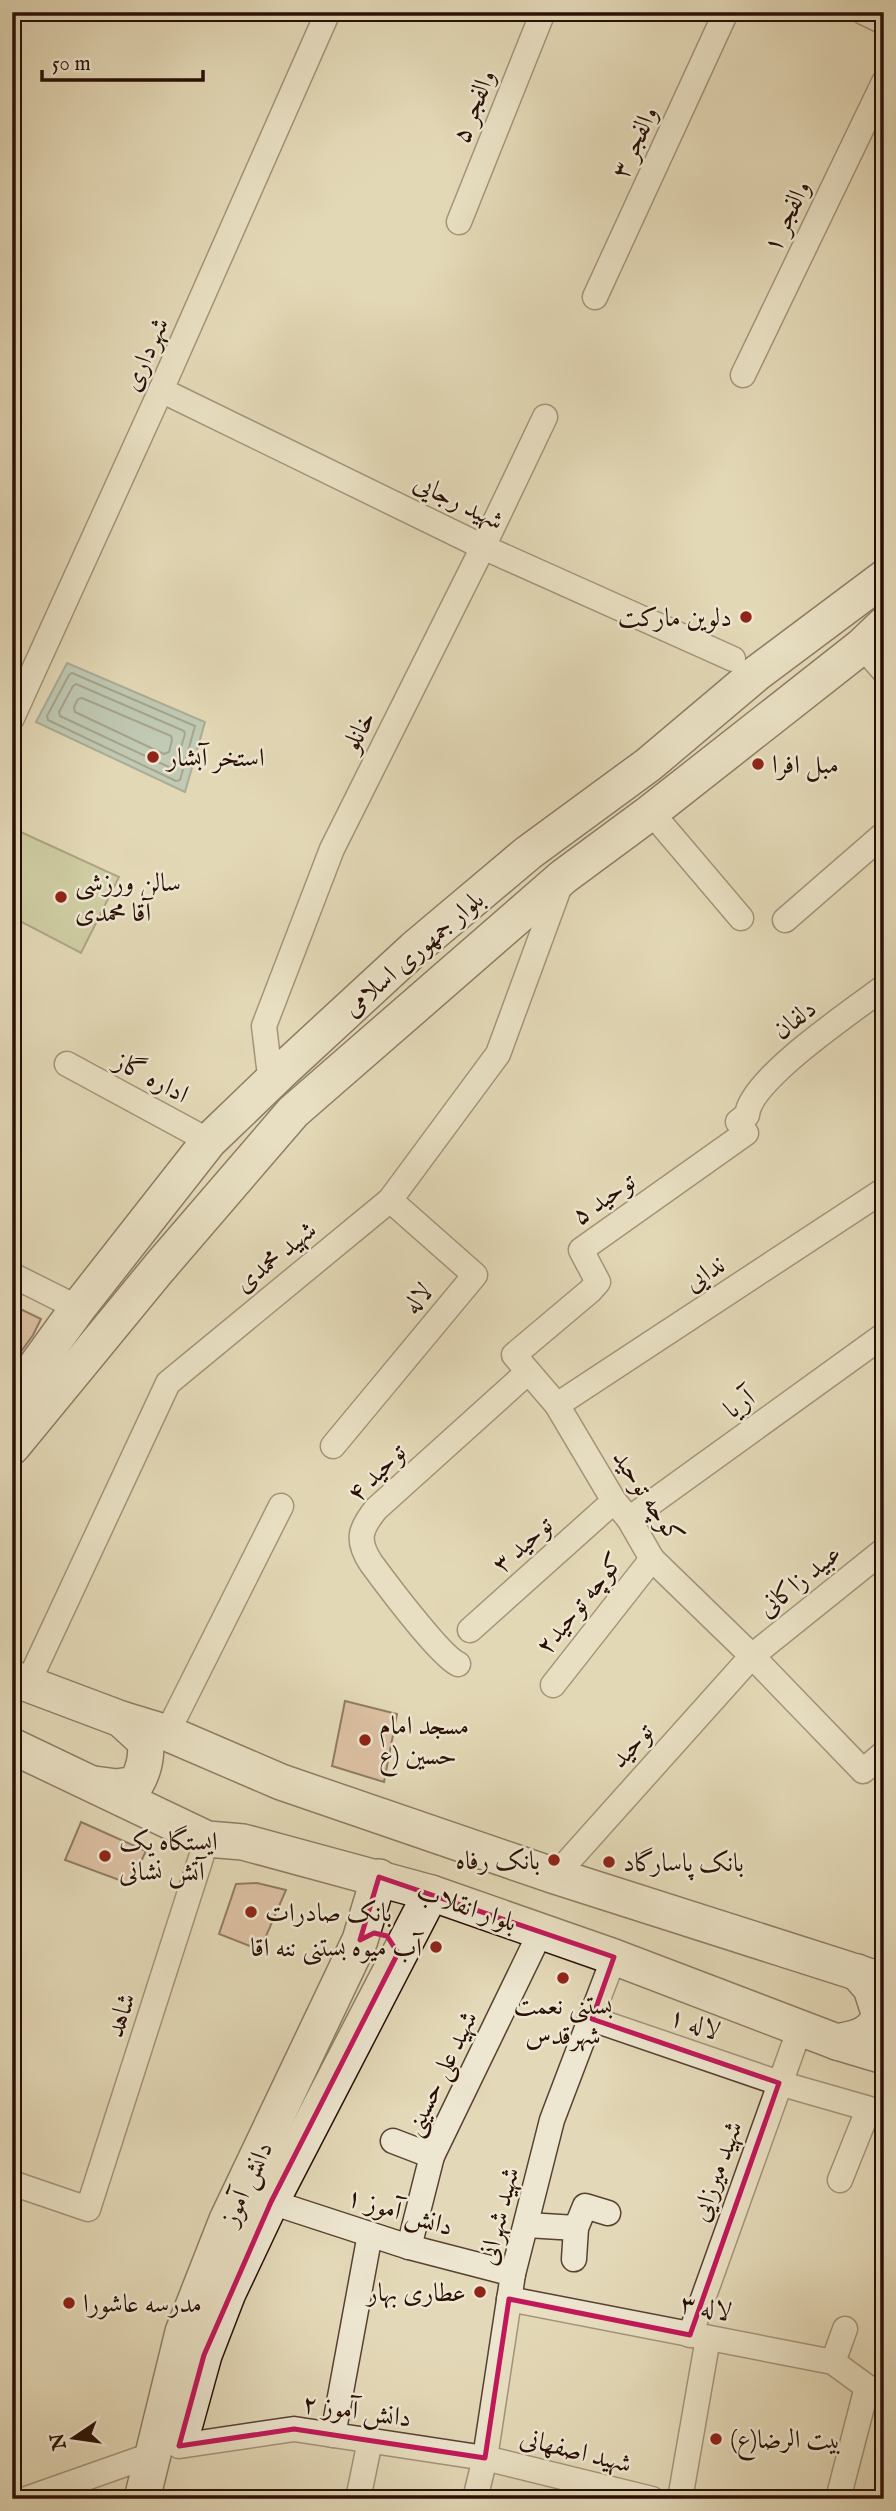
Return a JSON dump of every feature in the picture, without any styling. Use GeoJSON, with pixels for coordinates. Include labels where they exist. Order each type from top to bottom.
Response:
{"type":"FeatureCollection","features":[{"type":"Feature","properties":{"kind":"main road","name":"بلوار جمهوری اسلامی"},"geometry":{"type":"LineString","coordinates":[[12,1399],[78,1308],[209,1141],[284,1069],[435,931],[528,853],[648,765],[757,673],[884,578]]}},
{"type":"Feature","properties":{"kind":"main road","name":"بلوار جمهوری اسلامی"},"geometry":{"type":"LineString","coordinates":[[12,1447],[159,1268],[293,1112],[563,877],[877,647]]}},
{"type":"Feature","properties":{"kind":"main road"},"geometry":{"type":"LineString","coordinates":[[648,765],[663,803]]}},
{"type":"Feature","properties":{"kind":"main road"},"geometry":{"type":"LineString","coordinates":[[20,1680],[121,1719],[167,1733],[281,1782],[555,1876],[870,1977],[880,2016],[876,2026],[863,2037],[837,2042]]}},
{"type":"Feature","properties":{"kind":"main road"},"geometry":{"type":"LineString","coordinates":[[94,1784],[117,1787],[136,1784],[141,1774],[146,1761],[146,1742],[121,1719]]}},
{"type":"Feature","properties":{"kind":"main road","name":"بلوار انقلاب"},"geometry":{"type":"LineString","coordinates":[[12,1746],[207,1839],[243,1842],[431,1893],[614,1957],[837,2042],[884,2056]]}},
{"type":"Feature","properties":{"kind":"main road","name":"دانش آموز"},"geometry":{"type":"LineString","coordinates":[[166,2499],[167,2450],[183,2332],[227,2220],[360,1940],[379,1877]]}},
{"type":"Feature","properties":{"kind":"main road","name":"دانش آموز"},"geometry":{"type":"LineString","coordinates":[[142,2499],[167,2450],[228,2293],[271,2202],[431,1893]]}},
{"type":"Feature","properties":{"kind":"main road"},"geometry":{"type":"LineString","coordinates":[[360,1940],[374,1933],[387,1936],[398,1954]]}},
{"type":"Feature","properties":{"kind":"street","name":"شهرداری"},"geometry":{"type":"LineString","coordinates":[[12,718],[328,12]]}},
{"type":"Feature","properties":{"kind":"street","name":"والفجر ۵"},"geometry":{"type":"LineString","coordinates":[[459,222],[543,12]]}},
{"type":"Feature","properties":{"kind":"street","name":"والفجر ۳"},"geometry":{"type":"LineString","coordinates":[[595,296],[726,12]]}},
{"type":"Feature","properties":{"kind":"street"},"geometry":{"type":"LineString","coordinates":[[863,12],[884,22]]}},
{"type":"Feature","properties":{"kind":"street","name":"والفجر ۱"},"geometry":{"type":"LineString","coordinates":[[743,375],[884,82]]}},
{"type":"Feature","properties":{"kind":"street","name":"شهید رجایی"},"geometry":{"type":"LineString","coordinates":[[161,390],[483,547],[733,659]]}},
{"type":"Feature","properties":{"kind":"street","name":"خانلو"},"geometry":{"type":"LineString","coordinates":[[271,1084],[264,1026],[332,849],[545,417]]}},
{"type":"Feature","properties":{"kind":"street"},"geometry":{"type":"LineString","coordinates":[[663,803],[741,918]]}},
{"type":"Feature","properties":{"kind":"street"},"geometry":{"type":"LineString","coordinates":[[785,920],[884,834]]}},
{"type":"Feature","properties":{"kind":"street","name":"شهید محمدی"},"geometry":{"type":"LineString","coordinates":[[20,1680],[168,1383],[390,1200],[498,1054],[563,877]]}},
{"type":"Feature","properties":{"kind":"street","name":"دلفان"},"geometry":{"type":"LineString","coordinates":[[746,1133],[738,1122],[747,1115],[747,1106],[772,1074],[884,987]]}},
{"type":"Feature","properties":{"kind":"street","name":"اداره گاز"},"geometry":{"type":"LineString","coordinates":[[67,1064],[209,1141]]}},
{"type":"Feature","properties":{"kind":"street","name":"توحید ۵"},"geometry":{"type":"LineString","coordinates":[[521,1364],[598,1282],[581,1250],[746,1133]]}},
{"type":"Feature","properties":{"kind":"street","name":"ندایی"},"geometry":{"type":"LineString","coordinates":[[557,1405],[884,1190]]}},
{"type":"Feature","properties":{"kind":"street","name":"لاله"},"geometry":{"type":"LineString","coordinates":[[333,1446],[475,1275],[390,1200]]}},
{"type":"Feature","properties":{"kind":"street"},"geometry":{"type":"LineString","coordinates":[[12,1275],[78,1308]]}},
{"type":"Feature","properties":{"kind":"street","name":"آریا"},"geometry":{"type":"LineString","coordinates":[[621,1510],[884,1335]]}},
{"type":"Feature","properties":{"kind":"street","name":"کوچه توحید"},"geometry":{"type":"LineString","coordinates":[[521,1364],[557,1405],[652,1559],[752,1656],[863,1771],[884,1753]]}},
{"type":"Feature","properties":{"kind":"street","name":"توحید ۴"},"geometry":{"type":"LineString","coordinates":[[458,1664],[451,1661],[433,1641],[370,1563],[363,1552],[363,1525],[521,1364]]}},
{"type":"Feature","properties":{"kind":"street"},"geometry":{"type":"LineString","coordinates":[[167,1733],[281,1506]]}},
{"type":"Feature","properties":{"kind":"street","name":"توحید ۳"},"geometry":{"type":"LineString","coordinates":[[470,1630],[621,1510]]}},
{"type":"Feature","properties":{"kind":"street","name":"عبید زاکانی"},"geometry":{"type":"LineString","coordinates":[[752,1656],[884,1550]]}},
{"type":"Feature","properties":{"kind":"street","name":"کوچه توحید۲"},"geometry":{"type":"LineString","coordinates":[[553,1685],[652,1559]]}},
{"type":"Feature","properties":{"kind":"street","name":"توحید"},"geometry":{"type":"LineString","coordinates":[[555,1876],[752,1656]]}},
{"type":"Feature","properties":{"kind":"street","name":"شاهد"},"geometry":{"type":"LineString","coordinates":[[12,2183],[88,2209],[207,1839]]}},
{"type":"Feature","properties":{"kind":"street","name":"شهید علی حسینی"},"geometry":{"type":"LineString","coordinates":[[409,2247],[432,2156],[541,1931]]}},
{"type":"Feature","properties":{"kind":"street","name":"شهید شهرانی"},"geometry":{"type":"LineString","coordinates":[[475,2499],[485,2459],[511,2287],[552,2120],[614,1957]]}},
{"type":"Feature","properties":{"kind":"street","name":"لاله ۱"},"geometry":{"type":"LineString","coordinates":[[592,2019],[779,2083],[876,2112]]}},
{"type":"Feature","properties":{"kind":"street","name":"شهید میرزایی"},"geometry":{"type":"LineString","coordinates":[[680,2499],[699,2336],[779,2083],[800,2028]]}},
{"type":"Feature","properties":{"kind":"street"},"geometry":{"type":"LineString","coordinates":[[840,2180],[876,2112]]}},
{"type":"Feature","properties":{"kind":"street"},"geometry":{"type":"LineString","coordinates":[[393,2141],[432,2156]]}},
{"type":"Feature","properties":{"kind":"street","name":"دانش آموز ۱"},"geometry":{"type":"LineString","coordinates":[[271,2202],[409,2247],[511,2287]]}},
{"type":"Feature","properties":{"kind":"street"},"geometry":{"type":"LineString","coordinates":[[574,2259],[576,2228],[585,2206],[608,2213]]}},
{"type":"Feature","properties":{"kind":"street"},"geometry":{"type":"LineString","coordinates":[[527,2225],[576,2228]]}},
{"type":"Feature","properties":{"kind":"street"},"geometry":{"type":"LineString","coordinates":[[333,2435],[370,2234]]}},
{"type":"Feature","properties":{"kind":"street","name":"لاله ۳"},"geometry":{"type":"LineString","coordinates":[[511,2287],[699,2336],[833,2362],[876,2391]]}},
{"type":"Feature","properties":{"kind":"street"},"geometry":{"type":"LineString","coordinates":[[833,2362],[845,2329]]}},
{"type":"Feature","properties":{"kind":"street"},"geometry":{"type":"LineString","coordinates":[[838,2499],[876,2391]]}},
{"type":"Feature","properties":{"kind":"street","name":"دانش آموز ۲"},"geometry":{"type":"LineString","coordinates":[[26,2499],[167,2450],[294,2429],[485,2459]]}},
{"type":"Feature","properties":{"kind":"street"},"geometry":{"type":"LineString","coordinates":[[358,2499],[370,2441]]}},
{"type":"Feature","properties":{"kind":"street","name":"شهید اصفهانی"},"geometry":{"type":"LineString","coordinates":[[485,2459],[652,2499]]}},
{"type":"Feature","properties":{"kind":"highlighted area"},"geometry":{"type":"Polygon","coordinates":[[[379,1877],[614,1957],[592,2019],[779,2083],[690,2335],[509,2299],[485,2458],[294,2429],[179,2446],[204,2355],[271,2202],[398,1953],[387,1936],[374,1933],[360,1940],[379,1877]]]}},
{"type":"Feature","properties":{"kind":"green space","name":"سالن ورزشی آقا محمدی"},"geometry":{"type":"Polygon","coordinates":[[[12,828],[119,877],[81,953],[12,917],[12,828]]]}},
{"type":"Feature","properties":{"kind":"water","name":"استخر آبشار"},"geometry":{"type":"Polygon","coordinates":[[[67,663],[205,722],[185,792],[36,722],[67,663]]]}},
{"type":"Feature","properties":{"kind":"building"},"geometry":{"type":"Polygon","coordinates":[[[12,1305],[41,1319],[12,1364],[12,1305]]]}},
{"type":"Feature","properties":{"kind":"building","name":"مسجد امام حسین (ع"},"geometry":{"type":"Polygon","coordinates":[[[345,1701],[397,1714],[384,1782],[332,1766],[345,1701]]]}},
{"type":"Feature","properties":{"kind":"building","name":"ایستگاه یک آتش نشانی"},"geometry":{"type":"Polygon","coordinates":[[[81,1822],[146,1851],[130,1884],[65,1860],[81,1822]]]}},
{"type":"Feature","properties":{"kind":"building","name":"بانک صادرات"},"geometry":{"type":"Polygon","coordinates":[[[257,1883],[286,1890],[260,1950],[219,1934],[236,1884],[257,1883]]]}},
{"type":"Feature","properties":{"kind":"place","name":"دلوین مارکت"},"geometry":{"type":"Point","coordinates":[746,617]}},
{"type":"Feature","properties":{"kind":"place","name":"استخر آبشار"},"geometry":{"type":"Point","coordinates":[153,757]}},
{"type":"Feature","properties":{"kind":"place","name":"مبل افرا"},"geometry":{"type":"Point","coordinates":[758,764]}},
{"type":"Feature","properties":{"kind":"place","name":"سالن ورزشی آقا محمدی"},"geometry":{"type":"Point","coordinates":[61,897]}},
{"type":"Feature","properties":{"kind":"place","name":"مسجد امام حسین (ع"},"geometry":{"type":"Point","coordinates":[365,1740]}},
{"type":"Feature","properties":{"kind":"place","name":"ایستگاه یک آتش نشانی"},"geometry":{"type":"Point","coordinates":[105,1856]}},
{"type":"Feature","properties":{"kind":"place","name":"بانک رفاه"},"geometry":{"type":"Point","coordinates":[554,1860]}},
{"type":"Feature","properties":{"kind":"place","name":"بانک پاسارگاد"},"geometry":{"type":"Point","coordinates":[609,1862]}},
{"type":"Feature","properties":{"kind":"place","name":"بانک صادرات"},"geometry":{"type":"Point","coordinates":[251,1912]}},
{"type":"Feature","properties":{"kind":"place","name":"آب میوه بستنی ننه اقا"},"geometry":{"type":"Point","coordinates":[436,1947]}},
{"type":"Feature","properties":{"kind":"place","name":"بستنی نعمت شهرقدس"},"geometry":{"type":"Point","coordinates":[563,1978]}},
{"type":"Feature","properties":{"kind":"place","name":"عطاری بهار"},"geometry":{"type":"Point","coordinates":[480,2292]}},
{"type":"Feature","properties":{"kind":"place","name":"مدرسه عاشورا"},"geometry":{"type":"Point","coordinates":[69,2303]}},
{"type":"Feature","properties":{"kind":"place","name":"بیت الرضا(ع)"},"geometry":{"type":"Point","coordinates":[716,2439]}}]}
